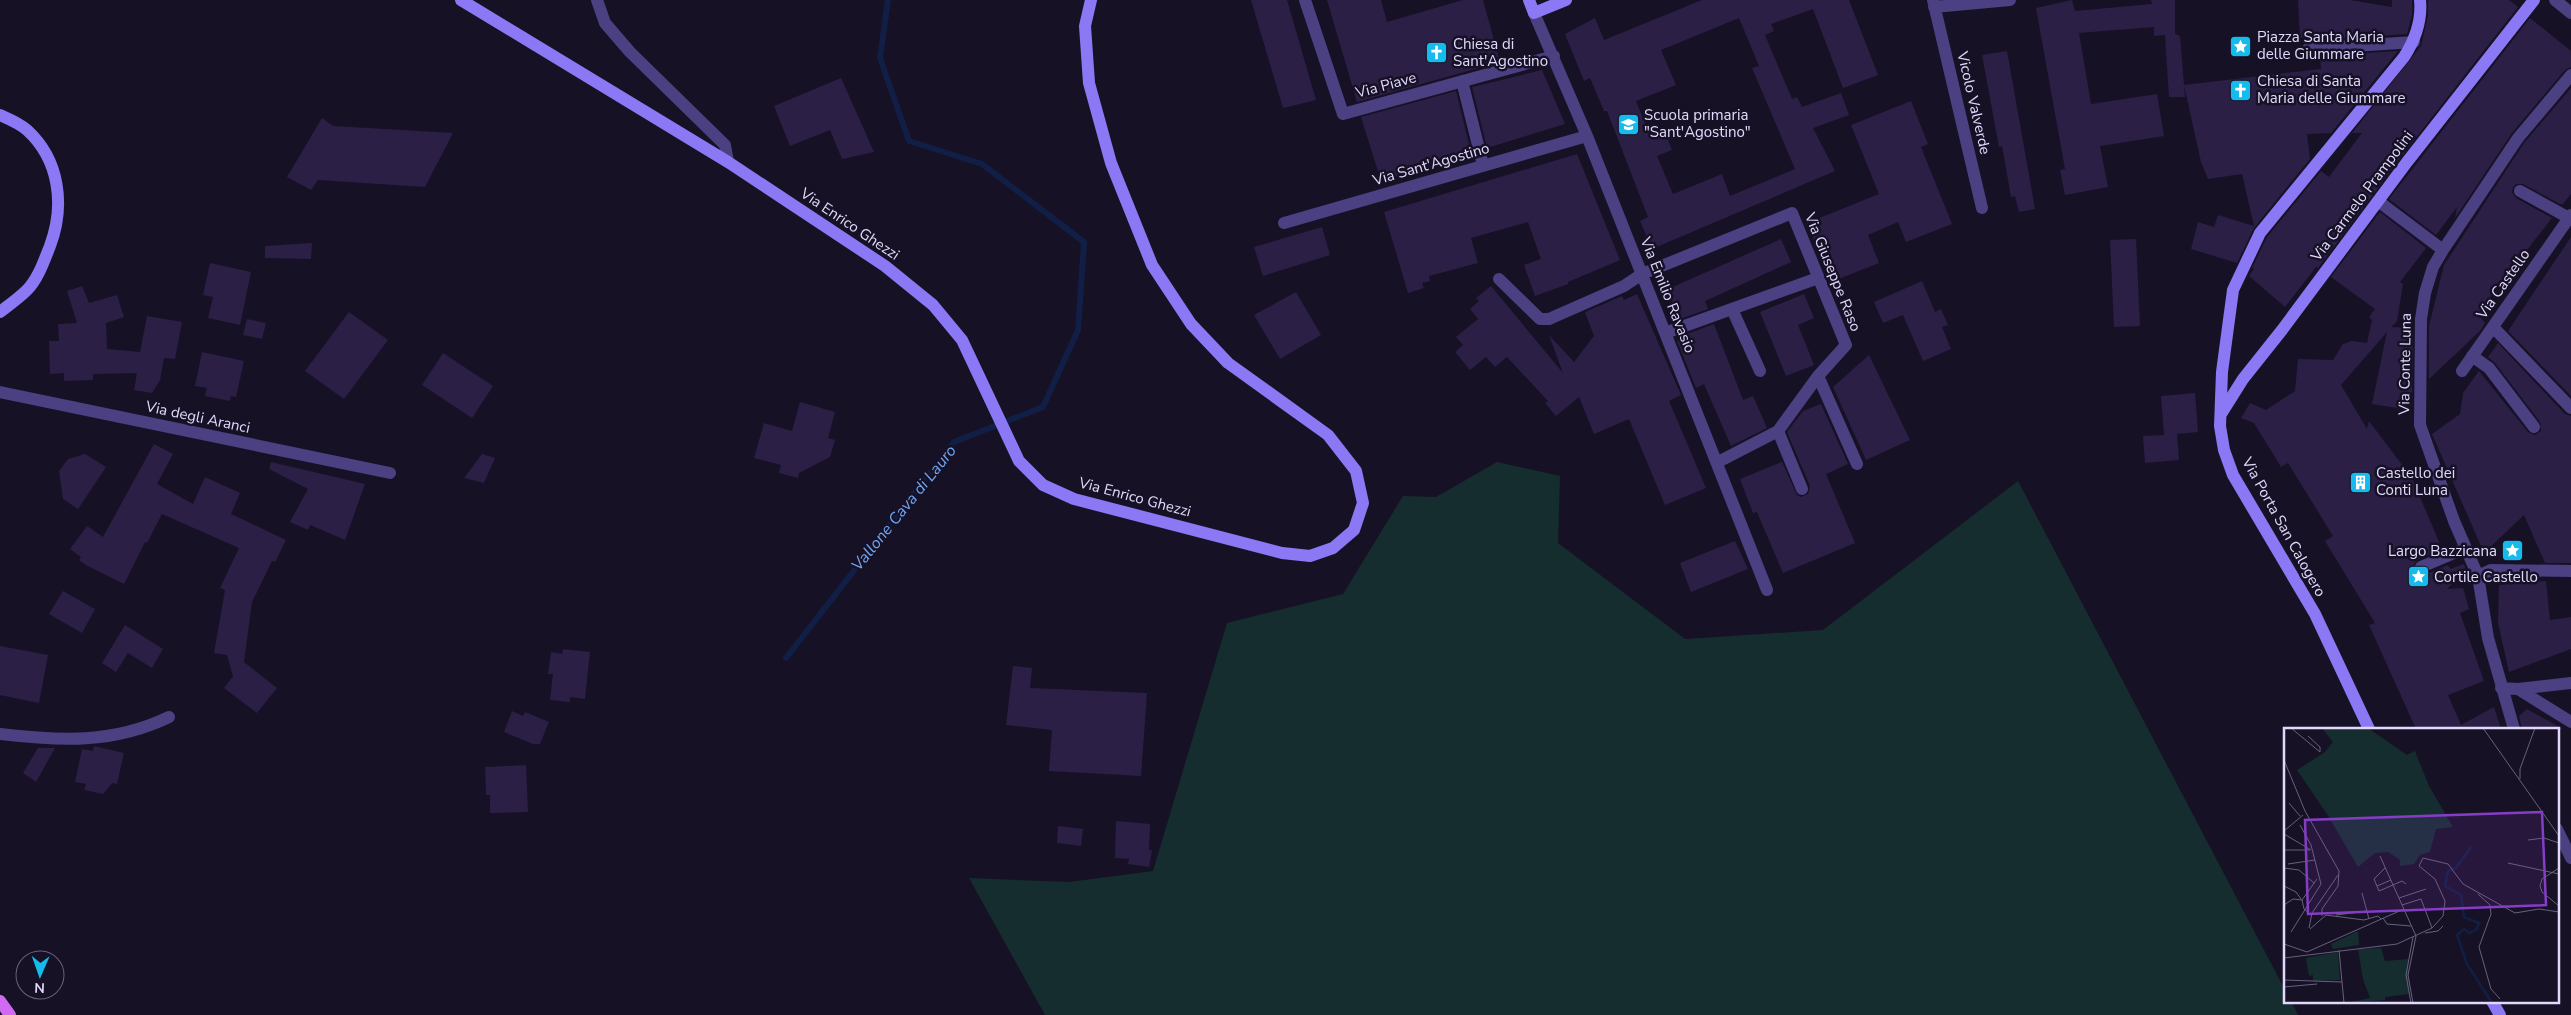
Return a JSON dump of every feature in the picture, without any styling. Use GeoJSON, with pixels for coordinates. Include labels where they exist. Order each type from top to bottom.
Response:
{"type":"FeatureCollection","features":[{"type":"Feature","properties":{"kind":"main road"},"geometry":{"type":"LineString","coordinates":[[0,1001],[10,1015]]}},
{"type":"Feature","properties":{"kind":"street","name":"Via Enrico Ghezzi"},"geometry":{"type":"LineString","coordinates":[[461,0],[728,162],[885,266],[933,305],[962,340],[986,387],[1019,461],[1042,484],[1074,498],[1282,553],[1310,556],[1333,548],[1354,530],[1363,503],[1356,471],[1328,435],[1228,363],[1191,324],[1152,265],[1111,163],[1089,83],[1085,26],[1091,0]]}},
{"type":"Feature","properties":{"kind":"street"},"geometry":{"type":"LineString","coordinates":[[597,0],[605,23],[630,52],[725,145],[728,162]]}},
{"type":"Feature","properties":{"kind":"street","name":"Via Piave"},"geometry":{"type":"LineString","coordinates":[[1305,0],[1343,114],[1554,56]]}},
{"type":"Feature","properties":{"kind":"street"},"geometry":{"type":"LineString","coordinates":[[1529,0],[1534,12],[1566,0]]}},
{"type":"Feature","properties":{"kind":"street","name":"Vicolo Valverde"},"geometry":{"type":"LineString","coordinates":[[1982,208],[1934,3],[2010,0]]}},
{"type":"Feature","properties":{"kind":"street","name":"Via Porta San Calogero"},"geometry":{"type":"LineString","coordinates":[[2369,728],[2314,614],[2233,475],[2224,450],[2221,414],[2222,372],[2233,290],[2257,240],[2414,42],[2421,8],[2420,0]]}},
{"type":"Feature","properties":{"kind":"street","name":"Via Carmelo Prampolini"},"geometry":{"type":"LineString","coordinates":[[2221,414],[2243,380],[2378,200],[2534,0]]}},
{"type":"Feature","properties":{"kind":"street"},"geometry":{"type":"LineString","coordinates":[[2555,0],[2571,13]]}},
{"type":"Feature","properties":{"kind":"street","name":"Via Emilio Ravasio"},"geometry":{"type":"LineString","coordinates":[[1534,12],[1554,56],[1768,590]]}},
{"type":"Feature","properties":{"kind":"street"},"geometry":{"type":"LineString","coordinates":[[2308,50],[2414,42]]}},
{"type":"Feature","properties":{"kind":"street","name":"Via Conte Luna"},"geometry":{"type":"LineString","coordinates":[[2514,728],[2488,638],[2478,576],[2420,425],[2421,319],[2425,293],[2433,267],[2443,250],[2518,138],[2571,74]]}},
{"type":"Feature","properties":{"kind":"street"},"geometry":{"type":"LineString","coordinates":[[1462,81],[1483,165]]}},
{"type":"Feature","properties":{"kind":"street"},"geometry":{"type":"LineString","coordinates":[[0,114],[25,128],[38,142],[51,162],[58,184],[59,207],[55,233],[44,264],[28,289],[0,312]]}},
{"type":"Feature","properties":{"kind":"street","name":"Via Sant'Agostino"},"geometry":{"type":"LineString","coordinates":[[1284,223],[1586,136]]}},
{"type":"Feature","properties":{"kind":"street"},"geometry":{"type":"LineString","coordinates":[[2520,191],[2570,217]]}},
{"type":"Feature","properties":{"kind":"street"},"geometry":{"type":"LineString","coordinates":[[2378,200],[2443,250]]}},
{"type":"Feature","properties":{"kind":"street","name":"Via Giuseppe Raso"},"geometry":{"type":"LineString","coordinates":[[1499,278],[1540,319],[1548,319],[1624,286],[1642,274],[1792,213],[1846,345],[1818,376]]}},
{"type":"Feature","properties":{"kind":"street","name":"Via Castello"},"geometry":{"type":"LineString","coordinates":[[2462,371],[2570,217]]}},
{"type":"Feature","properties":{"kind":"street"},"geometry":{"type":"LineString","coordinates":[[1665,333],[1818,278]]}},
{"type":"Feature","properties":{"kind":"street"},"geometry":{"type":"LineString","coordinates":[[1732,309],[1760,370]]}},
{"type":"Feature","properties":{"kind":"street"},"geometry":{"type":"LineString","coordinates":[[2493,327],[2571,408]]}},
{"type":"Feature","properties":{"kind":"street"},"geometry":{"type":"LineString","coordinates":[[2472,356],[2489,368],[2534,427]]}},
{"type":"Feature","properties":{"kind":"street"},"geometry":{"type":"LineString","coordinates":[[1718,462],[1778,431],[1818,376]]}},
{"type":"Feature","properties":{"kind":"street"},"geometry":{"type":"LineString","coordinates":[[1818,376],[1857,464]]}},
{"type":"Feature","properties":{"kind":"street","name":"Via degli Aranci"},"geometry":{"type":"LineString","coordinates":[[0,392],[390,473]]}},
{"type":"Feature","properties":{"kind":"street"},"geometry":{"type":"LineString","coordinates":[[1778,431],[1802,489]]}},
{"type":"Feature","properties":{"kind":"street"},"geometry":{"type":"LineString","coordinates":[[2421,567],[2466,548]]}},
{"type":"Feature","properties":{"kind":"street"},"geometry":{"type":"LineString","coordinates":[[2478,576],[2491,570],[2571,571]]}},
{"type":"Feature","properties":{"kind":"street"},"geometry":{"type":"LineString","coordinates":[[2501,688],[2518,689],[2571,683]]}},
{"type":"Feature","properties":{"kind":"street"},"geometry":{"type":"LineString","coordinates":[[2518,689],[2571,722]]}},
{"type":"Feature","properties":{"kind":"street"},"geometry":{"type":"LineString","coordinates":[[0,734],[52,740],[76,740],[145,728],[169,717]]}},
{"type":"Feature","properties":{"kind":"street"},"geometry":{"type":"LineString","coordinates":[[2558,831],[2571,858]]}},
{"type":"Feature","properties":{"kind":"street"},"geometry":{"type":"LineString","coordinates":[[2493,1002],[2500,1015]]}},
{"type":"Feature","properties":{"kind":"green space"},"geometry":{"type":"Polygon","coordinates":[[[1497,462],[1560,476],[1558,543],[1685,639],[1823,630],[2018,481],[2284,988],[2284,1002],[2292,1002],[2298,1015],[1045,1015],[969,878],[1069,882],[1153,871],[1227,623],[1343,594],[1403,496],[1436,497],[1497,462]]]}},
{"type":"Feature","properties":{"kind":"building"},"geometry":{"type":"Polygon","coordinates":[[[1251,0],[1287,0],[1316,100],[1283,108],[1251,0]]]}},
{"type":"Feature","properties":{"kind":"building","name":"Chiesa di Sant'Agostino"},"geometry":{"type":"Polygon","coordinates":[[[1327,0],[1381,0],[1387,22],[1463,0],[1483,0],[1500,62],[1357,102],[1327,0]]]}},
{"type":"Feature","properties":{"kind":"building","name":"Scuola primaria \"Sant'Agostino\""},"geometry":{"type":"Polygon","coordinates":[[[1702,0],[1849,0],[1878,75],[1843,88],[1813,9],[1771,24],[1774,31],[1765,35],[1792,99],[1797,97],[1802,107],[1841,93],[1849,115],[1813,128],[1835,171],[1652,249],[1640,221],[1648,217],[1607,111],[1604,111],[1590,78],[1584,81],[1565,34],[1595,18],[1604,40],[1702,0]],[[1739,18],[1661,50],[1676,85],[1636,101],[1651,138],[1665,133],[1672,150],[1657,156],[1673,194],[1722,174],[1730,196],[1795,169],[1752,68],[1759,66],[1739,18]]]}},
{"type":"Feature","properties":{"kind":"building"},"geometry":{"type":"Polygon","coordinates":[[[2072,0],[2075,11],[2152,4],[2151,0],[2175,0],[2175,34],[2180,36],[2185,97],[2169,97],[2165,35],[2154,36],[2154,27],[2079,33],[2091,104],[2157,94],[2164,136],[2100,146],[2108,187],[2065,195],[2060,170],[2065,169],[2036,8],[2072,0]]]}},
{"type":"Feature","properties":{"kind":"building"},"geometry":{"type":"Polygon","coordinates":[[[2298,0],[2350,0],[2392,7],[2392,0],[2412,0],[2412,14],[2407,34],[2318,40],[2318,37],[2300,38],[2298,0]]]}},
{"type":"Feature","properties":{"kind":"building"},"geometry":{"type":"Polygon","coordinates":[[[2428,0],[2509,0],[2518,7],[2401,157],[2318,268],[2316,267],[2285,307],[2249,276],[2254,269],[2252,268],[2267,237],[2321,171],[2329,177],[2362,133],[2352,133],[2421,46],[2428,16],[2428,0]]]}},
{"type":"Feature","properties":{"kind":"building"},"geometry":{"type":"Polygon","coordinates":[[[2530,18],[2571,51],[2571,67],[2565,70],[2512,133],[2455,218],[2457,207],[2436,235],[2389,199],[2530,18]]]}},
{"type":"Feature","properties":{"kind":"building"},"geometry":{"type":"Polygon","coordinates":[[[2007,51],[2035,209],[2019,212],[2015,196],[2011,197],[2002,146],[1999,147],[1982,55],[2007,51]]]}},
{"type":"Feature","properties":{"kind":"building"},"geometry":{"type":"Polygon","coordinates":[[[2398,51],[2331,133],[2307,134],[2310,159],[2254,228],[2237,263],[2191,249],[2198,222],[2214,227],[2218,215],[2254,226],[2242,174],[2208,179],[2201,162],[2184,85],[2321,69],[2320,56],[2398,51]]]}},
{"type":"Feature","properties":{"kind":"building"},"geometry":{"type":"Polygon","coordinates":[[[1542,70],[1565,124],[1487,148],[1472,87],[1542,70]]]}},
{"type":"Feature","properties":{"kind":"building"},"geometry":{"type":"Polygon","coordinates":[[[841,78],[874,152],[842,159],[830,130],[790,146],[774,106],[841,78]]]}},
{"type":"Feature","properties":{"kind":"building"},"geometry":{"type":"Polygon","coordinates":[[[2571,88],[2571,194],[2562,205],[2523,184],[2516,184],[2513,187],[2512,192],[2516,198],[2552,218],[2486,302],[2481,318],[2485,323],[2480,331],[2429,379],[2429,326],[2444,265],[2524,143],[2571,88]]]}},
{"type":"Feature","properties":{"kind":"building"},"geometry":{"type":"Polygon","coordinates":[[[1456,91],[1471,152],[1381,181],[1361,117],[1456,91]]]}},
{"type":"Feature","properties":{"kind":"building"},"geometry":{"type":"Polygon","coordinates":[[[1911,101],[1928,144],[1921,147],[1952,224],[1906,242],[1898,222],[1868,235],[1879,263],[1831,282],[1807,223],[1879,194],[1851,125],[1911,101]]]}},
{"type":"Feature","properties":{"kind":"building"},"geometry":{"type":"Polygon","coordinates":[[[322,118],[333,126],[453,133],[425,187],[318,180],[311,190],[287,177],[322,118]]]}},
{"type":"Feature","properties":{"kind":"building"},"geometry":{"type":"Polygon","coordinates":[[[1577,154],[1620,260],[1568,282],[1568,284],[1535,296],[1524,265],[1541,259],[1528,222],[1471,238],[1478,263],[1429,276],[1430,281],[1422,283],[1424,288],[1408,293],[1384,212],[1577,154]]]}},
{"type":"Feature","properties":{"kind":"building"},"geometry":{"type":"Polygon","coordinates":[[[2380,212],[2426,248],[2400,282],[2403,284],[2397,321],[2391,327],[2413,328],[2412,393],[2406,393],[2403,409],[2372,404],[2387,332],[2341,385],[2367,429],[2369,421],[2412,478],[2442,549],[2417,560],[2413,566],[2414,571],[2417,574],[2424,575],[2448,565],[2450,569],[2464,564],[2466,570],[2447,589],[2463,588],[2469,609],[2460,613],[2484,681],[2448,695],[2461,725],[2494,707],[2501,728],[2416,728],[2369,625],[2375,623],[2325,541],[2333,536],[2288,463],[2281,467],[2254,423],[2241,418],[2250,403],[2266,410],[2295,391],[2298,359],[2333,360],[2343,344],[2352,341],[2367,343],[2372,320],[2369,317],[2375,309],[2331,277],[2380,212]]]}},
{"type":"Feature","properties":{"kind":"building"},"geometry":{"type":"Polygon","coordinates":[[[1322,227],[1330,255],[1263,276],[1254,247],[1322,227]]]}},
{"type":"Feature","properties":{"kind":"building"},"geometry":{"type":"Polygon","coordinates":[[[2571,237],[2571,396],[2508,331],[2571,237]]]}},
{"type":"Feature","properties":{"kind":"building"},"geometry":{"type":"Polygon","coordinates":[[[1781,239],[1791,262],[1705,301],[1708,309],[1680,319],[1666,290],[1781,239]]]}},
{"type":"Feature","properties":{"kind":"building"},"geometry":{"type":"Polygon","coordinates":[[[2136,239],[2140,326],[2114,327],[2110,240],[2136,239]]]}},
{"type":"Feature","properties":{"kind":"building"},"geometry":{"type":"Polygon","coordinates":[[[312,243],[311,259],[265,258],[265,246],[312,243]]]}},
{"type":"Feature","properties":{"kind":"building"},"geometry":{"type":"Polygon","coordinates":[[[210,263],[251,272],[240,325],[208,318],[213,297],[203,295],[210,263]]]}},
{"type":"Feature","properties":{"kind":"building"},"geometry":{"type":"Polygon","coordinates":[[[1922,281],[1935,312],[1941,309],[1948,325],[1942,327],[1951,349],[1923,361],[1903,315],[1883,323],[1874,302],[1922,281]]]}},
{"type":"Feature","properties":{"kind":"building"},"geometry":{"type":"Polygon","coordinates":[[[82,286],[89,303],[117,295],[124,317],[106,323],[107,349],[140,352],[147,316],[182,322],[175,359],[164,358],[160,380],[152,393],[134,390],[137,373],[93,374],[93,380],[64,381],[64,373],[50,374],[49,341],[59,341],[58,324],[77,323],[67,291],[82,286]]]}},
{"type":"Feature","properties":{"kind":"building"},"geometry":{"type":"Polygon","coordinates":[[[1491,286],[1563,373],[1549,335],[1574,362],[1594,336],[1585,312],[1622,296],[1624,300],[1637,294],[1681,395],[1669,401],[1706,488],[1665,505],[1629,419],[1594,434],[1579,397],[1556,416],[1545,403],[1548,401],[1507,357],[1495,367],[1486,357],[1470,370],[1455,352],[1463,345],[1456,337],[1478,319],[1470,309],[1479,301],[1476,298],[1491,286]]]}},
{"type":"Feature","properties":{"kind":"building"},"geometry":{"type":"Polygon","coordinates":[[[1296,292],[1321,335],[1280,359],[1254,315],[1296,292]]]}},
{"type":"Feature","properties":{"kind":"building"},"geometry":{"type":"Polygon","coordinates":[[[1804,294],[1814,318],[1798,325],[1814,365],[1786,376],[1760,312],[1804,294]]]}},
{"type":"Feature","properties":{"kind":"building"},"geometry":{"type":"Polygon","coordinates":[[[349,312],[388,340],[344,399],[305,371],[349,312]]]}},
{"type":"Feature","properties":{"kind":"building"},"geometry":{"type":"Polygon","coordinates":[[[247,319],[266,323],[262,339],[243,335],[247,319]]]}},
{"type":"Feature","properties":{"kind":"building"},"geometry":{"type":"Polygon","coordinates":[[[1714,324],[1743,400],[1753,396],[1767,428],[1731,446],[1704,384],[1696,388],[1677,341],[1688,337],[1687,334],[1714,324]]]}},
{"type":"Feature","properties":{"kind":"building"},"geometry":{"type":"Polygon","coordinates":[[[2498,343],[2565,414],[2571,416],[2571,563],[2545,563],[2524,515],[2484,553],[2432,434],[2460,414],[2463,393],[2479,371],[2528,432],[2535,435],[2541,431],[2540,422],[2495,363],[2488,357],[2498,343]]]}},
{"type":"Feature","properties":{"kind":"building"},"geometry":{"type":"Polygon","coordinates":[[[202,352],[244,361],[236,397],[231,396],[230,401],[205,396],[207,388],[195,386],[202,352]]]}},
{"type":"Feature","properties":{"kind":"building"},"geometry":{"type":"Polygon","coordinates":[[[443,353],[493,386],[472,418],[422,385],[443,353]]]}},
{"type":"Feature","properties":{"kind":"building"},"geometry":{"type":"Polygon","coordinates":[[[1869,355],[1910,440],[1866,460],[1833,387],[1869,355]]]}},
{"type":"Feature","properties":{"kind":"building"},"geometry":{"type":"Polygon","coordinates":[[[2195,393],[2198,432],[2177,434],[2179,460],[2145,463],[2143,436],[2164,435],[2161,396],[2195,393]]]}},
{"type":"Feature","properties":{"kind":"building"},"geometry":{"type":"Polygon","coordinates":[[[800,402],[835,412],[828,438],[835,440],[830,457],[799,473],[798,478],[779,473],[781,465],[754,458],[764,423],[792,431],[800,402]]]}},
{"type":"Feature","properties":{"kind":"building"},"geometry":{"type":"Polygon","coordinates":[[[1821,404],[1848,464],[1826,474],[1855,543],[1783,573],[1757,512],[1753,513],[1740,479],[1782,462],[1797,495],[1801,497],[1808,494],[1810,486],[1787,432],[1803,411],[1821,404]]]}},
{"type":"Feature","properties":{"kind":"building"},"geometry":{"type":"Polygon","coordinates":[[[154,444],[173,454],[157,484],[193,504],[205,477],[240,493],[231,514],[286,540],[275,562],[272,561],[252,602],[244,662],[277,688],[257,713],[224,688],[233,676],[227,655],[214,653],[225,590],[220,588],[239,548],[162,514],[147,543],[145,542],[124,584],[86,565],[79,560],[81,557],[70,549],[87,526],[103,537],[154,444]]]}},
{"type":"Feature","properties":{"kind":"building"},"geometry":{"type":"Polygon","coordinates":[[[85,454],[106,467],[78,509],[63,499],[59,471],[68,459],[85,454]]]}},
{"type":"Feature","properties":{"kind":"building"},"geometry":{"type":"Polygon","coordinates":[[[482,454],[495,458],[484,483],[464,478],[482,454]]]}},
{"type":"Feature","properties":{"kind":"building"},"geometry":{"type":"Polygon","coordinates":[[[271,462],[365,484],[345,540],[310,525],[308,530],[290,522],[308,489],[269,469],[271,462]]]}},
{"type":"Feature","properties":{"kind":"building"},"geometry":{"type":"Polygon","coordinates":[[[1735,541],[1748,569],[1691,592],[1680,563],[1735,541]]]}},
{"type":"Feature","properties":{"kind":"building"},"geometry":{"type":"Polygon","coordinates":[[[2546,581],[2550,620],[2571,617],[2571,649],[2509,672],[2498,623],[2499,585],[2546,581]]]}},
{"type":"Feature","properties":{"kind":"building"},"geometry":{"type":"Polygon","coordinates":[[[63,591],[95,609],[82,633],[49,614],[63,591]]]}},
{"type":"Feature","properties":{"kind":"building"},"geometry":{"type":"Polygon","coordinates":[[[125,625],[163,649],[152,668],[128,653],[116,672],[102,663],[125,625]]]}},
{"type":"Feature","properties":{"kind":"building"},"geometry":{"type":"Polygon","coordinates":[[[0,646],[48,655],[39,703],[0,695],[0,646]]]}},
{"type":"Feature","properties":{"kind":"building"},"geometry":{"type":"Polygon","coordinates":[[[563,649],[590,652],[585,699],[570,697],[570,702],[550,700],[553,674],[548,674],[551,652],[562,654],[563,649]]]}},
{"type":"Feature","properties":{"kind":"building"},"geometry":{"type":"Polygon","coordinates":[[[1013,666],[1032,668],[1030,688],[1147,693],[1141,776],[1049,771],[1052,730],[1006,725],[1013,666]]]}},
{"type":"Feature","properties":{"kind":"building"},"geometry":{"type":"Polygon","coordinates":[[[2527,709],[2563,729],[2522,728],[2519,716],[2527,709]]]}},
{"type":"Feature","properties":{"kind":"building"},"geometry":{"type":"Polygon","coordinates":[[[512,711],[523,716],[525,712],[549,722],[540,744],[533,744],[504,732],[512,711]]]}},
{"type":"Feature","properties":{"kind":"building"},"geometry":{"type":"Polygon","coordinates":[[[94,746],[124,753],[117,784],[112,783],[103,794],[84,790],[86,784],[75,782],[82,749],[93,751],[94,746]]]}},
{"type":"Feature","properties":{"kind":"building"},"geometry":{"type":"Polygon","coordinates":[[[38,748],[55,748],[36,782],[23,773],[38,748]]]}},
{"type":"Feature","properties":{"kind":"building"},"geometry":{"type":"Polygon","coordinates":[[[526,765],[528,812],[490,813],[490,795],[486,795],[485,767],[526,765]]]}},
{"type":"Feature","properties":{"kind":"building"},"geometry":{"type":"Polygon","coordinates":[[[1116,821],[1150,824],[1149,850],[1152,850],[1149,867],[1128,864],[1129,859],[1115,858],[1116,821]]]}},
{"type":"Feature","properties":{"kind":"building"},"geometry":{"type":"Polygon","coordinates":[[[1058,826],[1083,829],[1081,846],[1057,843],[1058,826]]]}},
{"type":"Feature","properties":{"kind":"waterway","name":"Vallone Cava di Lauro"},"geometry":{"type":"LineString","coordinates":[[786,658],[954,442],[1043,407],[1078,330],[1084,242],[982,164],[909,141],[880,58],[888,0]]}},
{"type":"Feature","properties":{"kind":"place","name":"Piazza Santa Maria delle Giummare"},"geometry":{"type":"Point","coordinates":[2241,46]}},
{"type":"Feature","properties":{"kind":"place","name":"Chiesa di Sant'Agostino"},"geometry":{"type":"Point","coordinates":[1437,53]}},
{"type":"Feature","properties":{"kind":"place","name":"Chiesa di Santa Maria delle Giummare"},"geometry":{"type":"Point","coordinates":[2241,90]}},
{"type":"Feature","properties":{"kind":"place","name":"Scuola primaria \"Sant'Agostino\""},"geometry":{"type":"Point","coordinates":[1628,124]}},
{"type":"Feature","properties":{"kind":"place","name":"Castello dei Conti Luna"},"geometry":{"type":"Point","coordinates":[2360,482]}},
{"type":"Feature","properties":{"kind":"place","name":"Largo Bazzicana"},"geometry":{"type":"Point","coordinates":[2513,551]}},
{"type":"Feature","properties":{"kind":"place","name":"Cortile Castello"},"geometry":{"type":"Point","coordinates":[2418,577]}}]}
